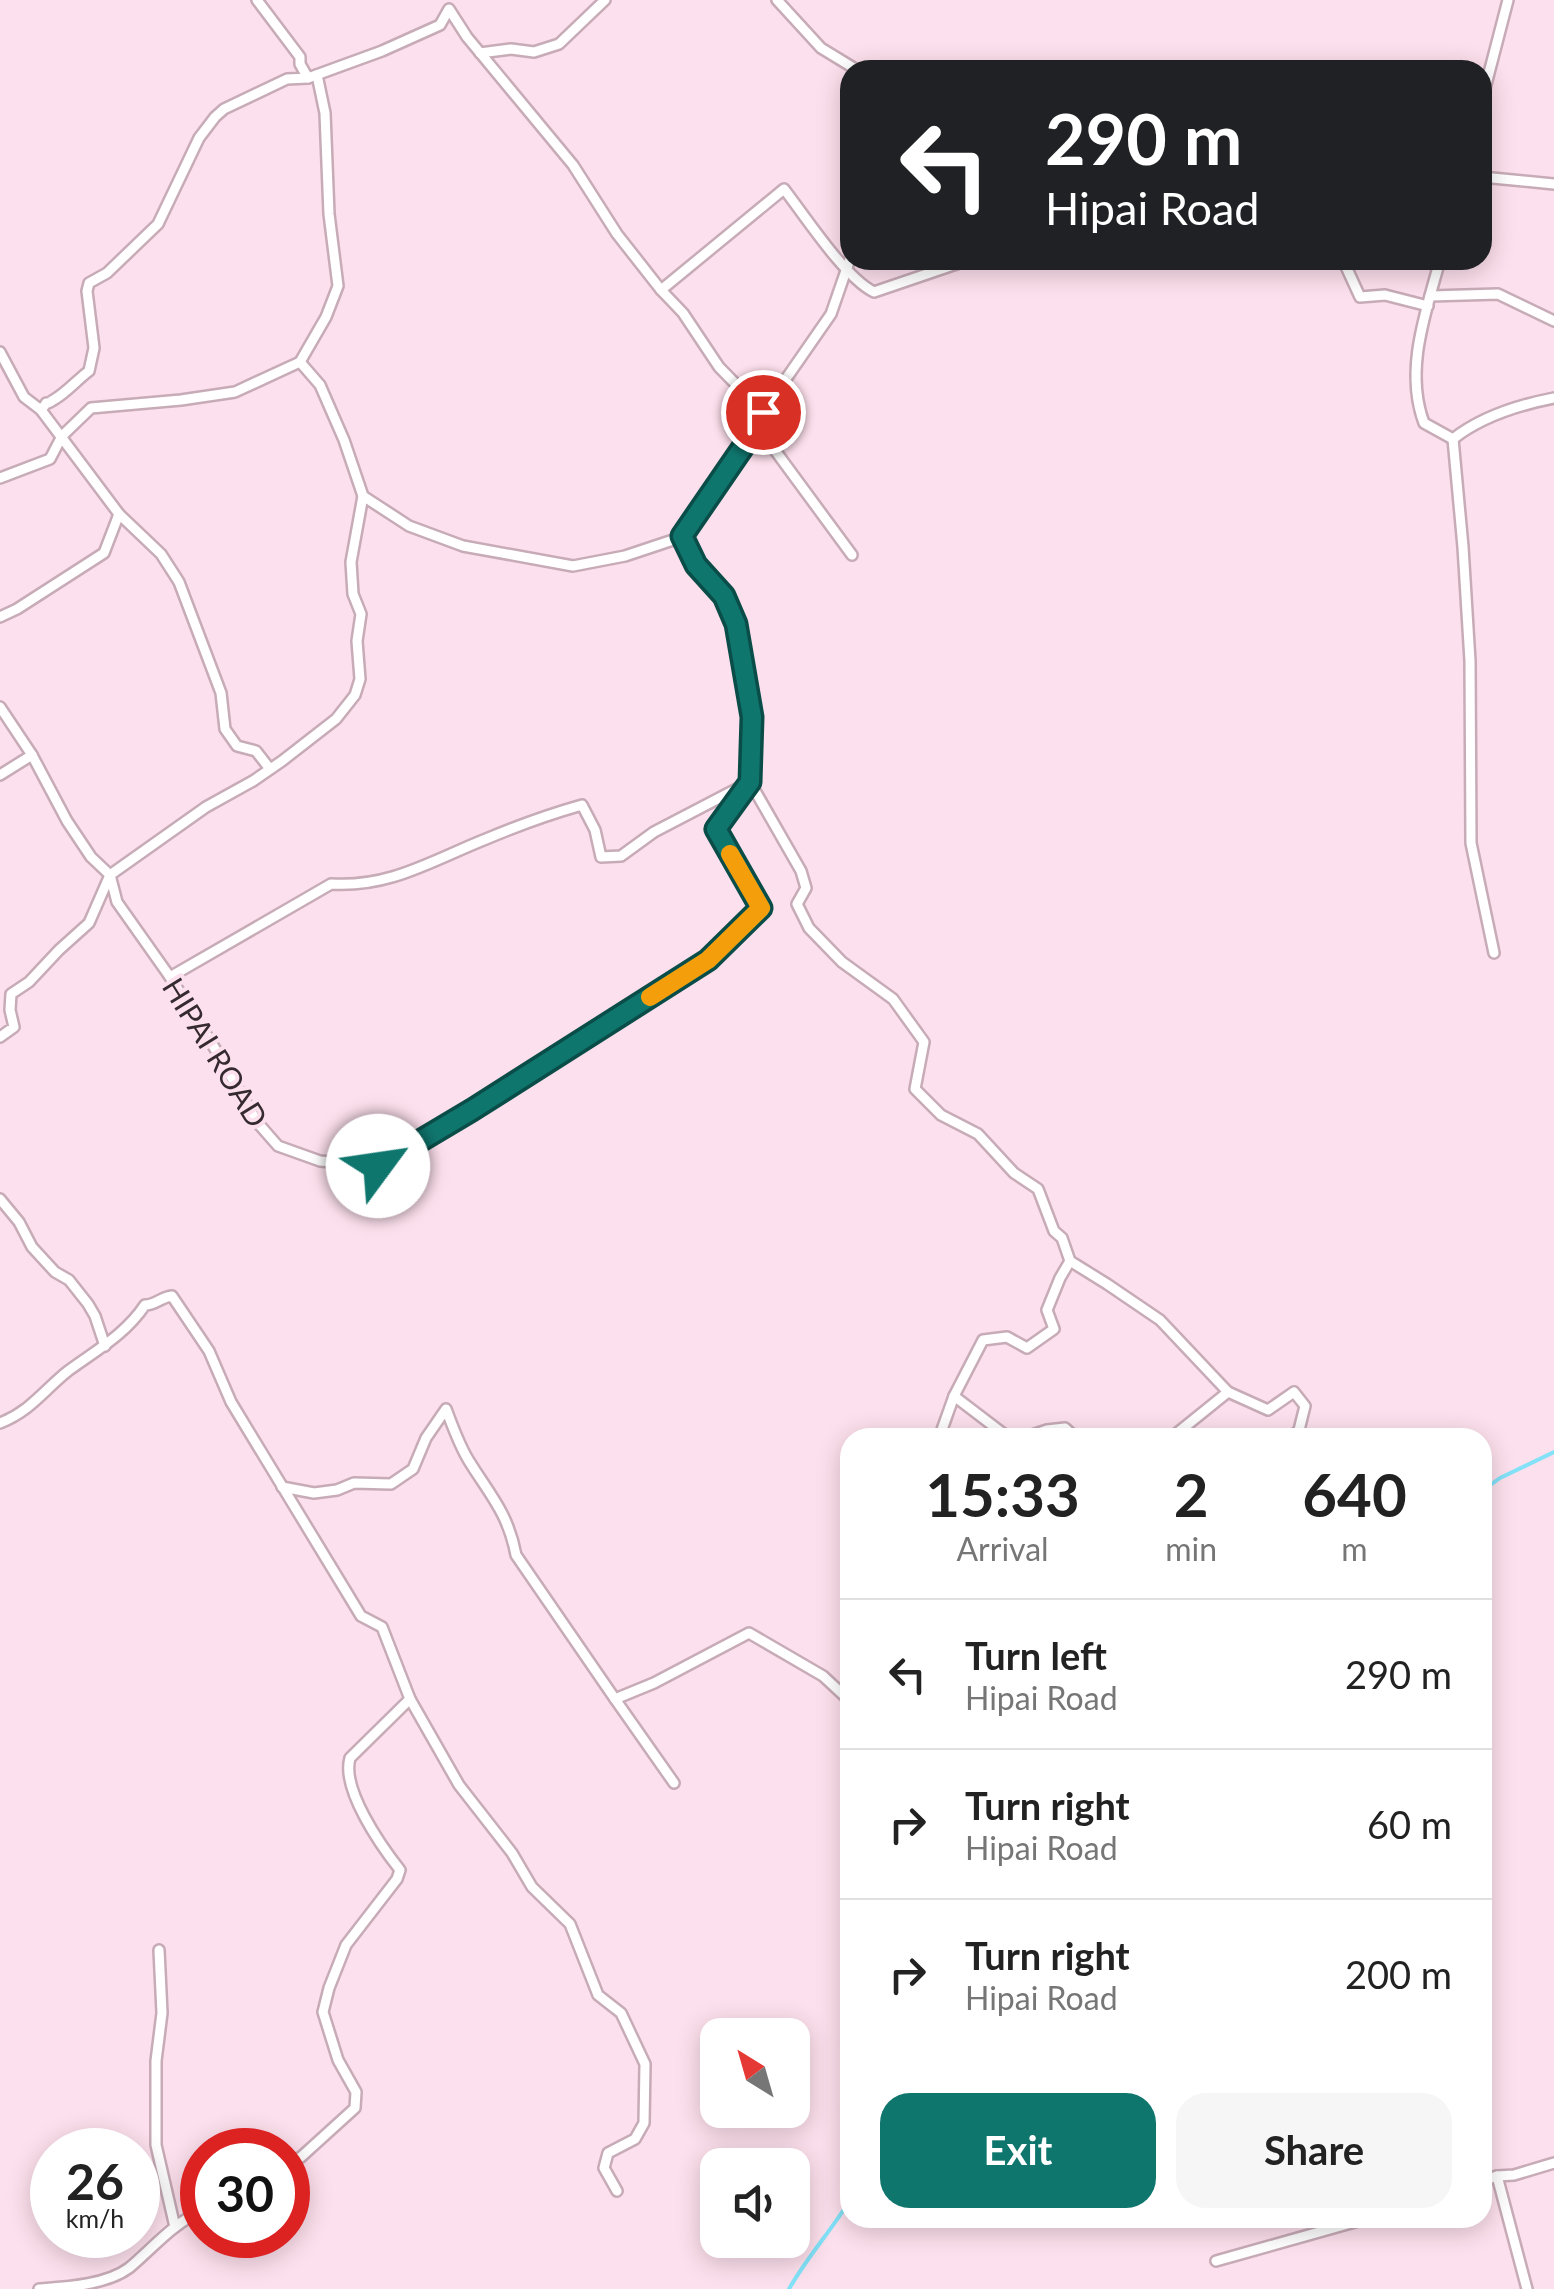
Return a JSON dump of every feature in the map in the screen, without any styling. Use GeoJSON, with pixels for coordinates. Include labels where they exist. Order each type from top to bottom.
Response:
{"type":"FeatureCollection","features":[{"type":"Feature","properties":{"kind":"street"},"geometry":{"type":"LineString","coordinates":[[0,478],[50,459],[62,436],[92,408],[235,392],[300,362],[326,316],[338,286],[329,214],[325,113],[300,57],[257,0]]}},
{"type":"Feature","properties":{"kind":"street"},"geometry":{"type":"LineString","coordinates":[[480,52],[534,52],[559,44],[606,0]]}},
{"type":"Feature","properties":{"kind":"street"},"geometry":{"type":"LineString","coordinates":[[777,0],[821,48],[841,60]]}},
{"type":"Feature","properties":{"kind":"street"},"geometry":{"type":"LineString","coordinates":[[1492,62],[1508,0]]}},
{"type":"Feature","properties":{"kind":"street"},"geometry":{"type":"LineString","coordinates":[[41,410],[90,371],[94,348],[86,291],[89,282],[107,273],[158,224],[206,127],[224,110],[288,79],[312,77],[440,25],[446,4]]}},
{"type":"Feature","properties":{"kind":"street"},"geometry":{"type":"LineString","coordinates":[[446,4],[572,165],[618,234],[683,314],[719,367],[763,412],[763,434],[852,556]]}},
{"type":"Feature","properties":{"kind":"street"},"geometry":{"type":"LineString","coordinates":[[1492,177],[1554,184]]}},
{"type":"Feature","properties":{"kind":"street"},"geometry":{"type":"LineString","coordinates":[[661,290],[784,189],[840,255]]}},
{"type":"Feature","properties":{"kind":"street"},"geometry":{"type":"LineString","coordinates":[[363,496],[409,526],[463,546],[573,566],[625,556],[682,536],[831,314],[846,270]]}},
{"type":"Feature","properties":{"kind":"street"},"geometry":{"type":"LineString","coordinates":[[852,270],[863,287],[874,292],[939,270]]}},
{"type":"Feature","properties":{"kind":"street"},"geometry":{"type":"LineString","coordinates":[[1348,270],[1360,296],[1429,301],[1498,294],[1554,321]]}},
{"type":"Feature","properties":{"kind":"street"},"geometry":{"type":"LineString","coordinates":[[1437,270],[1416,354],[1418,406],[1424,423],[1453,438]]}},
{"type":"Feature","properties":{"kind":"street"},"geometry":{"type":"LineString","coordinates":[[0,352],[24,397],[41,410],[120,514],[160,554],[179,582],[221,693],[225,729],[237,746],[256,750],[270,769]]}},
{"type":"Feature","properties":{"kind":"street"},"geometry":{"type":"LineString","coordinates":[[0,1038],[14,1027],[11,994],[29,982],[89,923],[110,875],[206,807],[270,769],[336,719],[355,694],[360,678],[357,641],[362,614],[353,594],[351,562],[363,496],[320,385],[300,362]]}},
{"type":"Feature","properties":{"kind":"street"},"geometry":{"type":"LineString","coordinates":[[1453,438],[1472,424],[1554,398]]}},
{"type":"Feature","properties":{"kind":"street"},"geometry":{"type":"LineString","coordinates":[[1453,438],[1470,661],[1471,843],[1494,953]]}},
{"type":"Feature","properties":{"kind":"street"},"geometry":{"type":"LineString","coordinates":[[0,617],[104,553],[120,514]]}},
{"type":"Feature","properties":{"kind":"street"},"geometry":{"type":"LineString","coordinates":[[682,536],[696,565],[724,596],[736,624],[752,717],[750,782],[801,872],[806,888],[797,904],[810,928],[842,962],[894,999],[924,1042],[915,1089],[941,1115],[978,1134],[1014,1173],[1038,1189],[1070,1261],[1160,1320],[1228,1392],[1268,1410],[1294,1392],[1305,1406],[1300,1428]]}},
{"type":"Feature","properties":{"kind":"street","name":"HIPAI ROAD"},"geometry":{"type":"LineString","coordinates":[[0,707],[32,755],[67,821],[91,857],[110,875],[117,902],[170,977],[257,1122],[278,1146],[320,1161],[378,1166],[708,960],[761,908],[716,829],[750,782]]}},
{"type":"Feature","properties":{"kind":"street"},"geometry":{"type":"LineString","coordinates":[[0,775],[32,755]]}},
{"type":"Feature","properties":{"kind":"street"},"geometry":{"type":"LineString","coordinates":[[170,977],[331,884],[357,886],[401,876],[486,839],[582,805],[596,830],[600,857],[622,856],[654,832],[750,782]]}},
{"type":"Feature","properties":{"kind":"street"},"geometry":{"type":"LineString","coordinates":[[0,1010],[12,1020]]}},
{"type":"Feature","properties":{"kind":"street"},"geometry":{"type":"LineString","coordinates":[[0,1199],[19,1222],[32,1247],[55,1272],[69,1280],[88,1304],[105,1346]]}},
{"type":"Feature","properties":{"kind":"street"},"geometry":{"type":"LineString","coordinates":[[943,1428],[954,1396],[984,1340],[1007,1336],[1027,1348],[1054,1329],[1047,1310],[1070,1261]]}},
{"type":"Feature","properties":{"kind":"street"},"geometry":{"type":"LineString","coordinates":[[0,1423],[14,1418],[46,1394],[62,1380],[64,1373],[105,1346],[145,1306],[172,1296],[209,1351],[231,1402],[362,1616],[382,1627],[410,1699],[459,1785],[512,1853],[532,1887],[570,1924],[598,1994],[620,2013],[645,2064],[644,2123],[636,2138],[608,2153],[604,2168],[617,2191]]}},
{"type":"Feature","properties":{"kind":"street"},"geometry":{"type":"LineString","coordinates":[[1183,1428],[1228,1392]]}},
{"type":"Feature","properties":{"kind":"street"},"geometry":{"type":"LineString","coordinates":[[954,1396],[995,1428]]}},
{"type":"Feature","properties":{"kind":"street"},"geometry":{"type":"LineString","coordinates":[[282,1487],[314,1492],[354,1483],[391,1484],[413,1468],[426,1438],[446,1409],[470,1463],[495,1497],[512,1533],[516,1555],[674,1783]]}},
{"type":"Feature","properties":{"kind":"street"},"geometry":{"type":"LineString","coordinates":[[616,1699],[750,1633],[823,1676],[840,1692]]}},
{"type":"Feature","properties":{"kind":"street"},"geometry":{"type":"LineString","coordinates":[[310,2149],[354,2108],[356,2092],[338,2060],[323,2012],[330,1988],[346,1945],[400,1870],[366,1818],[347,1770],[350,1758],[410,1699]]}},
{"type":"Feature","properties":{"kind":"street"},"geometry":{"type":"LineString","coordinates":[[159,1950],[162,2013],[156,2061],[156,2145],[175,2227]]}},
{"type":"Feature","properties":{"kind":"street"},"geometry":{"type":"LineString","coordinates":[[1492,2177],[1554,2163]]}},
{"type":"Feature","properties":{"kind":"street"},"geometry":{"type":"LineString","coordinates":[[1496,2176],[1527,2289]]}},
{"type":"Feature","properties":{"kind":"street"},"geometry":{"type":"LineString","coordinates":[[39,2289],[82,2286],[126,2271],[180,2224]]}},
{"type":"Feature","properties":{"kind":"street"},"geometry":{"type":"LineString","coordinates":[[1216,2260],[1333,2228]]}},
{"type":"Feature","properties":{"kind":"waterway"},"geometry":{"type":"LineString","coordinates":[[1492,1484],[1554,1452]]}},
{"type":"Feature","properties":{"kind":"waterway"},"geometry":{"type":"LineString","coordinates":[[789,2289],[840,2214]]}},
{"type":"Feature","properties":{"kind":"slow traffic"},"geometry":{"type":"LineString","coordinates":[[650,997],[708,960],[761,908],[730,854]]}},
{"type":"Feature","properties":{"kind":"route"},"geometry":{"type":"LineString","coordinates":[[378,1166],[708,960],[761,908],[716,829],[750,782],[752,717],[736,624],[724,596],[696,565],[682,536],[763,412]]}}]}
